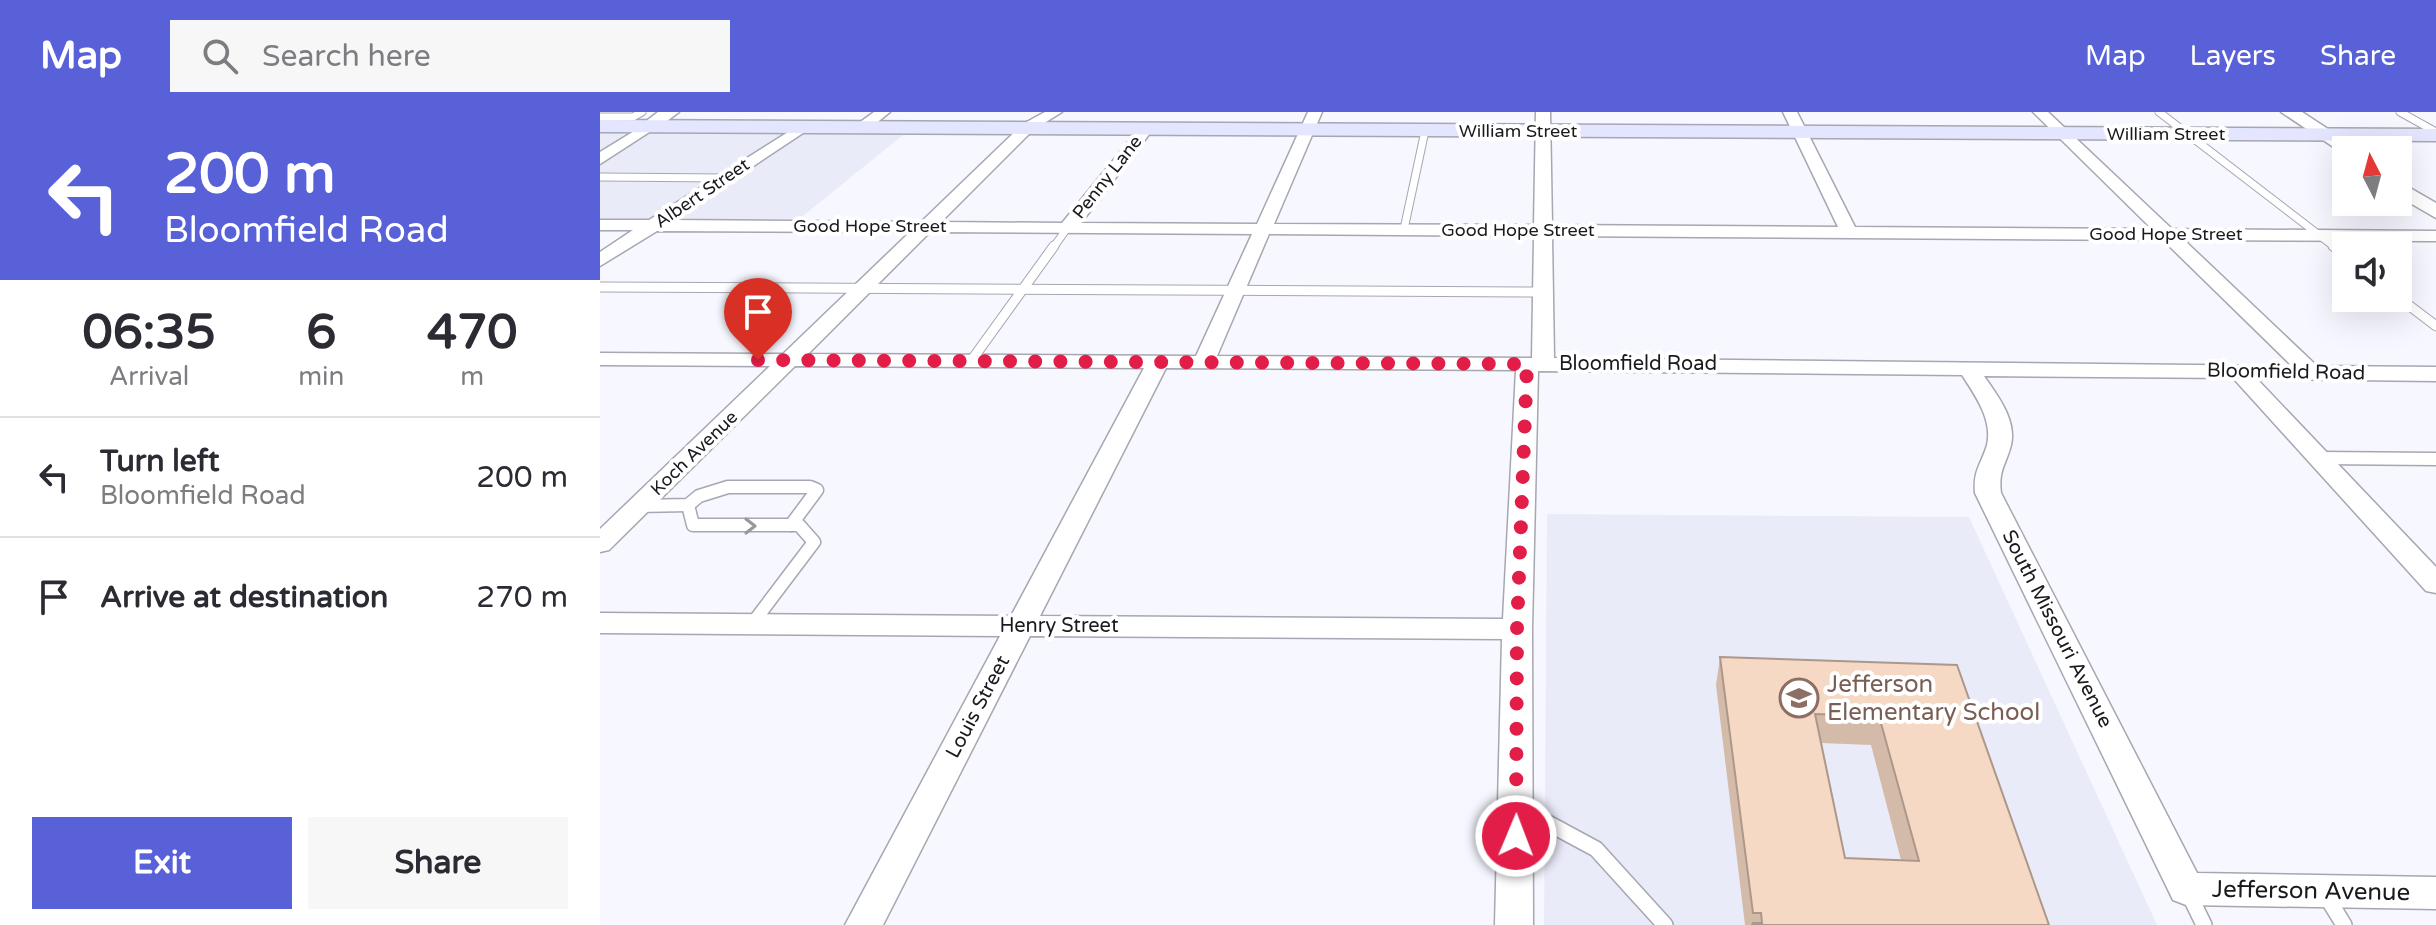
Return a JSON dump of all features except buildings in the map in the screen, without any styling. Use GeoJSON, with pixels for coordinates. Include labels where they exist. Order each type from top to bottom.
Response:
{"type":"FeatureCollection","features":[{"type":"Feature","properties":{"kind":"main road","name":"William Street"},"geometry":{"type":"LineString","coordinates":[[624,121],[804,126],[1147,128],[1310,121],[1425,131],[1543,122],[1801,132],[2436,134]]}},
{"type":"Feature","properties":{"kind":"street"},"geometry":{"type":"LineString","coordinates":[[600,159],[624,121],[670,112]]}},
{"type":"Feature","properties":{"kind":"street"},"geometry":{"type":"LineString","coordinates":[[864,126],[883,112]]}},
{"type":"Feature","properties":{"kind":"street","name":"Koch Avenue"},"geometry":{"type":"LineString","coordinates":[[600,544],[1028,127],[1055,112]]}},
{"type":"Feature","properties":{"kind":"street"},"geometry":{"type":"LineString","coordinates":[[1790,112],[1849,232]]}},
{"type":"Feature","properties":{"kind":"street"},"geometry":{"type":"LineString","coordinates":[[2040,112],[2311,372]]}},
{"type":"Feature","properties":{"kind":"street"},"geometry":{"type":"LineString","coordinates":[[2292,112],[2332,137]]}},
{"type":"Feature","properties":{"kind":"street"},"geometry":{"type":"LineString","coordinates":[[1204,361],[1310,121]]}},
{"type":"Feature","properties":{"kind":"street"},"geometry":{"type":"LineString","coordinates":[[1514,925],[1517,629],[1542,292],[1543,122]]}},
{"type":"Feature","properties":{"kind":"street","name":"Albert Street"},"geometry":{"type":"LineString","coordinates":[[600,260],[804,126]]}},
{"type":"Feature","properties":{"kind":"street","name":"Penny Lane"},"geometry":{"type":"LineString","coordinates":[[1068,227],[1147,128]]}},
{"type":"Feature","properties":{"kind":"street"},"geometry":{"type":"LineString","coordinates":[[2412,185],[2436,201]]}},
{"type":"Feature","properties":{"kind":"street"},"geometry":{"type":"LineString","coordinates":[[2412,196],[2436,212]]}},
{"type":"Feature","properties":{"kind":"street","name":"Good Hope Street"},"geometry":{"type":"LineString","coordinates":[[600,225],[2436,236]]}},
{"type":"Feature","properties":{"kind":"street","name":"Louis Street"},"geometry":{"type":"LineString","coordinates":[[864,925],[1159,361]]}},
{"type":"Feature","properties":{"kind":"street","name":"Bloomfield Road"},"geometry":{"type":"LineString","coordinates":[[603,362],[1204,361],[2436,374]]}},
{"type":"Feature","properties":{"kind":"street","name":"South Missouri Avenue"},"geometry":{"type":"LineString","coordinates":[[1968,367],[2000,423],[1999,443],[1985,469],[1988,493],[2186,889]]}},
{"type":"Feature","properties":{"kind":"street"},"geometry":{"type":"LineString","coordinates":[[2238,371],[2431,572]]}},
{"type":"Feature","properties":{"kind":"street","name":"Henry Street"},"geometry":{"type":"LineString","coordinates":[[600,623],[1517,629]]}},
{"type":"Feature","properties":{"kind":"street","name":"Jefferson Avenue"},"geometry":{"type":"LineString","coordinates":[[2186,889],[2436,893]]}},
{"type":"Feature","properties":{"kind":"lane"},"geometry":{"type":"LineString","coordinates":[[2159,112],[2332,246]]}},
{"type":"Feature","properties":{"kind":"lane"},"geometry":{"type":"LineString","coordinates":[[2400,112],[2436,134]]}},
{"type":"Feature","properties":{"kind":"lane"},"geometry":{"type":"LineString","coordinates":[[1404,229],[1425,131]]}},
{"type":"Feature","properties":{"kind":"lane"},"geometry":{"type":"LineString","coordinates":[[600,177],[724,178]]}},
{"type":"Feature","properties":{"kind":"lane"},"geometry":{"type":"LineString","coordinates":[[971,361],[1068,227]]}},
{"type":"Feature","properties":{"kind":"lane"},"geometry":{"type":"LineString","coordinates":[[600,287],[1542,292]]}},
{"type":"Feature","properties":{"kind":"lane"},"geometry":{"type":"LineString","coordinates":[[2412,308],[2436,326]]}},
{"type":"Feature","properties":{"kind":"lane"},"geometry":{"type":"LineString","coordinates":[[2319,458],[2436,459]]}},
{"type":"Feature","properties":{"kind":"lane"},"geometry":{"type":"LineString","coordinates":[[638,506],[688,505],[699,496],[728,487],[810,487],[817,490],[791,525]]}},
{"type":"Feature","properties":{"kind":"lane"},"geometry":{"type":"LineString","coordinates":[[688,505],[693,525],[799,525],[814,542],[752,624]]}},
{"type":"Feature","properties":{"kind":"lane"},"geometry":{"type":"LineString","coordinates":[[1517,806],[1596,849],[1665,925]]}},
{"type":"Feature","properties":{"kind":"lane"},"geometry":{"type":"LineString","coordinates":[[2186,889],[2204,925]]}},
{"type":"Feature","properties":{"kind":"lane"},"geometry":{"type":"LineString","coordinates":[[2323,891],[2344,925]]}},
{"type":"Feature","properties":{"kind":"shaded area"},"geometry":{"type":"Polygon","coordinates":[[[908,131],[782,233],[600,232],[600,132],[908,131]]]}},
{"type":"Feature","properties":{"kind":"shaded area","name":"Jefferson Elementary School"},"geometry":{"type":"Polygon","coordinates":[[[1547,514],[1969,517],[2157,925],[1544,925],[1547,514]]]}},
{"type":"Feature","properties":{"kind":"place","name":"Jefferson Elementary School"},"geometry":{"type":"Point","coordinates":[1799,698]}},
{"type":"Feature","properties":{"kind":"route"},"geometry":{"type":"LineString","coordinates":[[758,360],[1527,364],[1517,629],[1516,836]]}}]}
